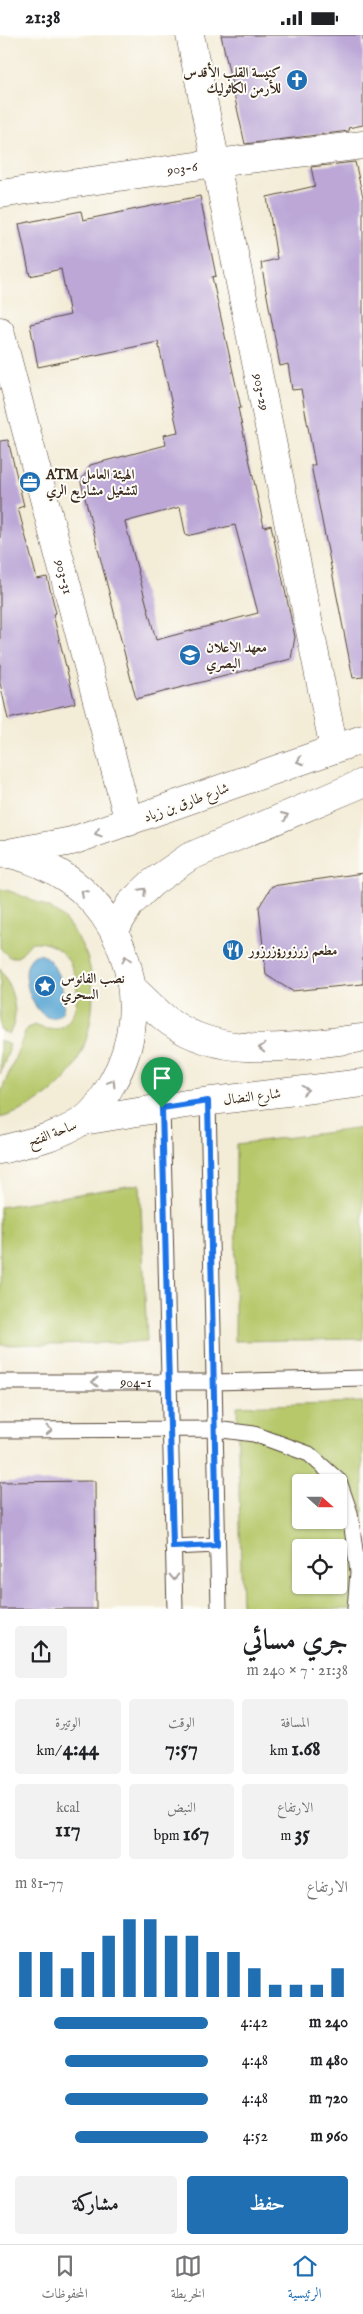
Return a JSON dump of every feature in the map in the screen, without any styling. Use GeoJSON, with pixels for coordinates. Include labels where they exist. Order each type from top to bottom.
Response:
{"type":"FeatureCollection","features":[{"type":"Feature","properties":{"kind":"main road","name":"903-29"},"geometry":{"type":"LineString","coordinates":[[190,35],[334,749]]}},
{"type":"Feature","properties":{"kind":"main road","name":"903-6"},"geometry":{"type":"LineString","coordinates":[[0,194],[216,163],[363,145]]}},
{"type":"Feature","properties":{"kind":"main road","name":"903-31"},"geometry":{"type":"LineString","coordinates":[[0,331],[129,822]]}},
{"type":"Feature","properties":{"kind":"main road","name":"شارع طارق بن زياد"},"geometry":{"type":"LineString","coordinates":[[3,853],[40,849],[72,841],[363,739]]}},
{"type":"Feature","properties":{"kind":"main road"},"geometry":{"type":"LineString","coordinates":[[114,931],[130,904],[152,883],[189,857],[363,783]]}},
{"type":"Feature","properties":{"kind":"main road","name":"ساحة الفتح"},"geometry":{"type":"LineString","coordinates":[[0,1150],[49,1137],[83,1121],[104,1098],[120,1071],[130,1041],[134,1011],[132,988],[125,954],[102,911],[69,879],[49,867],[3,853]]}},
{"type":"Feature","properties":{"kind":"main road"},"geometry":{"type":"LineString","coordinates":[[132,988],[170,1022],[211,1043],[265,1049],[363,1038]]}},
{"type":"Feature","properties":{"kind":"main road","name":"شارع النضال"},"geometry":{"type":"LineString","coordinates":[[83,1121],[208,1101],[363,1083]]}},
{"type":"Feature","properties":{"kind":"lane"},"geometry":{"type":"LineString","coordinates":[[208,1101],[219,1609]]}},
{"type":"Feature","properties":{"kind":"lane"},"geometry":{"type":"LineString","coordinates":[[162,1108],[175,1609]]}},
{"type":"Feature","properties":{"kind":"lane","name":"904-1"},"geometry":{"type":"LineString","coordinates":[[0,1382],[214,1382],[363,1378]]}},
{"type":"Feature","properties":{"kind":"lane"},"geometry":{"type":"LineString","coordinates":[[0,1430],[215,1429],[254,1434],[309,1454],[339,1481],[350,1513],[358,1572],[355,1609]]}},
{"type":"Feature","properties":{"kind":"lane"},"geometry":{"type":"LineString","coordinates":[[173,1547],[217,1545]]}},
{"type":"Feature","properties":{"kind":"green space"},"geometry":{"type":"Polygon","coordinates":[[[0,889],[43,905],[58,913],[65,920],[78,939],[88,960],[93,987],[93,1002],[84,1045],[72,1070],[58,1086],[40,1100],[20,1111],[0,1118],[0,1095],[27,1028],[35,1025],[53,1029],[66,1023],[74,1010],[77,993],[74,974],[66,958],[52,946],[32,942],[18,957],[9,957],[0,948],[0,889]]]}},
{"type":"Feature","properties":{"kind":"green space"},"geometry":{"type":"Polygon","coordinates":[[[0,968],[14,1000],[15,1018],[9,1034],[0,1030],[0,968]]]}},
{"type":"Feature","properties":{"kind":"green space"},"geometry":{"type":"Polygon","coordinates":[[[0,1040],[9,1045],[9,1050],[0,1074],[0,1040]]]}},
{"type":"Feature","properties":{"kind":"green space"},"geometry":{"type":"Polygon","coordinates":[[[363,1128],[363,1339],[235,1341],[236,1144],[363,1128]]]}},
{"type":"Feature","properties":{"kind":"green space"},"geometry":{"type":"Polygon","coordinates":[[[140,1184],[147,1342],[0,1345],[0,1207],[140,1184]]]}},
{"type":"Feature","properties":{"kind":"green space"},"geometry":{"type":"Polygon","coordinates":[[[363,1402],[363,1609],[242,1609],[237,1406],[363,1402]]]}},
{"type":"Feature","properties":{"kind":"water"},"geometry":{"type":"Polygon","coordinates":[[[39,954],[51,962],[60,979],[62,988],[64,1006],[62,1012],[52,1018],[44,1015],[37,1009],[28,988],[27,966],[31,958],[39,954]]]}},
{"type":"Feature","properties":{"kind":"building","name":"كنيسة القلب الأقدس للأرمن الكاثوليك"},"geometry":{"type":"Polygon","coordinates":[[[221,35],[363,35],[363,125],[348,128],[349,131],[245,144],[221,35]]]}},
{"type":"Feature","properties":{"kind":"building"},"geometry":{"type":"Polygon","coordinates":[[[355,162],[363,197],[363,677],[353,678],[311,465],[315,465],[301,389],[292,390],[288,364],[280,366],[261,263],[277,259],[267,197],[315,186],[311,167],[355,162]]]}},
{"type":"Feature","properties":{"kind":"building"},"geometry":{"type":"Polygon","coordinates":[[[200,196],[216,276],[212,277],[241,408],[238,408],[264,527],[271,525],[295,637],[291,659],[136,699],[81,482],[90,465],[166,445],[164,435],[178,432],[158,342],[38,367],[30,324],[70,315],[61,269],[30,276],[19,224],[81,211],[83,220],[200,196]],[[180,507],[125,522],[156,640],[258,613],[235,525],[186,536],[180,507]]]}},
{"type":"Feature","properties":{"kind":"building"},"geometry":{"type":"Polygon","coordinates":[[[8,440],[24,506],[18,508],[37,579],[47,577],[56,613],[53,614],[75,703],[8,719],[0,683],[0,441],[8,440]]]}},
{"type":"Feature","properties":{"kind":"building"},"geometry":{"type":"Polygon","coordinates":[[[363,873],[363,984],[292,991],[266,975],[259,907],[272,886],[363,873]]]}},
{"type":"Feature","properties":{"kind":"building"},"geometry":{"type":"Polygon","coordinates":[[[95,1481],[96,1609],[0,1609],[0,1482],[95,1481]]]}},
{"type":"Feature","properties":{"kind":"place","name":"كنيسة القلب الأقدس للأرمن الكاثوليك"},"geometry":{"type":"Point","coordinates":[297,80]}},
{"type":"Feature","properties":{"kind":"place","name":"ATM الهيئة العامل لتشغيل مشاريع الري"},"geometry":{"type":"Point","coordinates":[30,482]}},
{"type":"Feature","properties":{"kind":"place","name":"معهد الاعلان البصري"},"geometry":{"type":"Point","coordinates":[190,655]}},
{"type":"Feature","properties":{"kind":"place","name":"مطعم زرزور;زرزور"},"geometry":{"type":"Point","coordinates":[233,950]}},
{"type":"Feature","properties":{"kind":"place","name":"نصب الفانوس السحري"},"geometry":{"type":"Point","coordinates":[45,986]}},
{"type":"Feature","properties":{"kind":"route"},"geometry":{"type":"LineString","coordinates":[[208,1101],[217,1545],[173,1547],[162,1108],[208,1101]]}}]}
